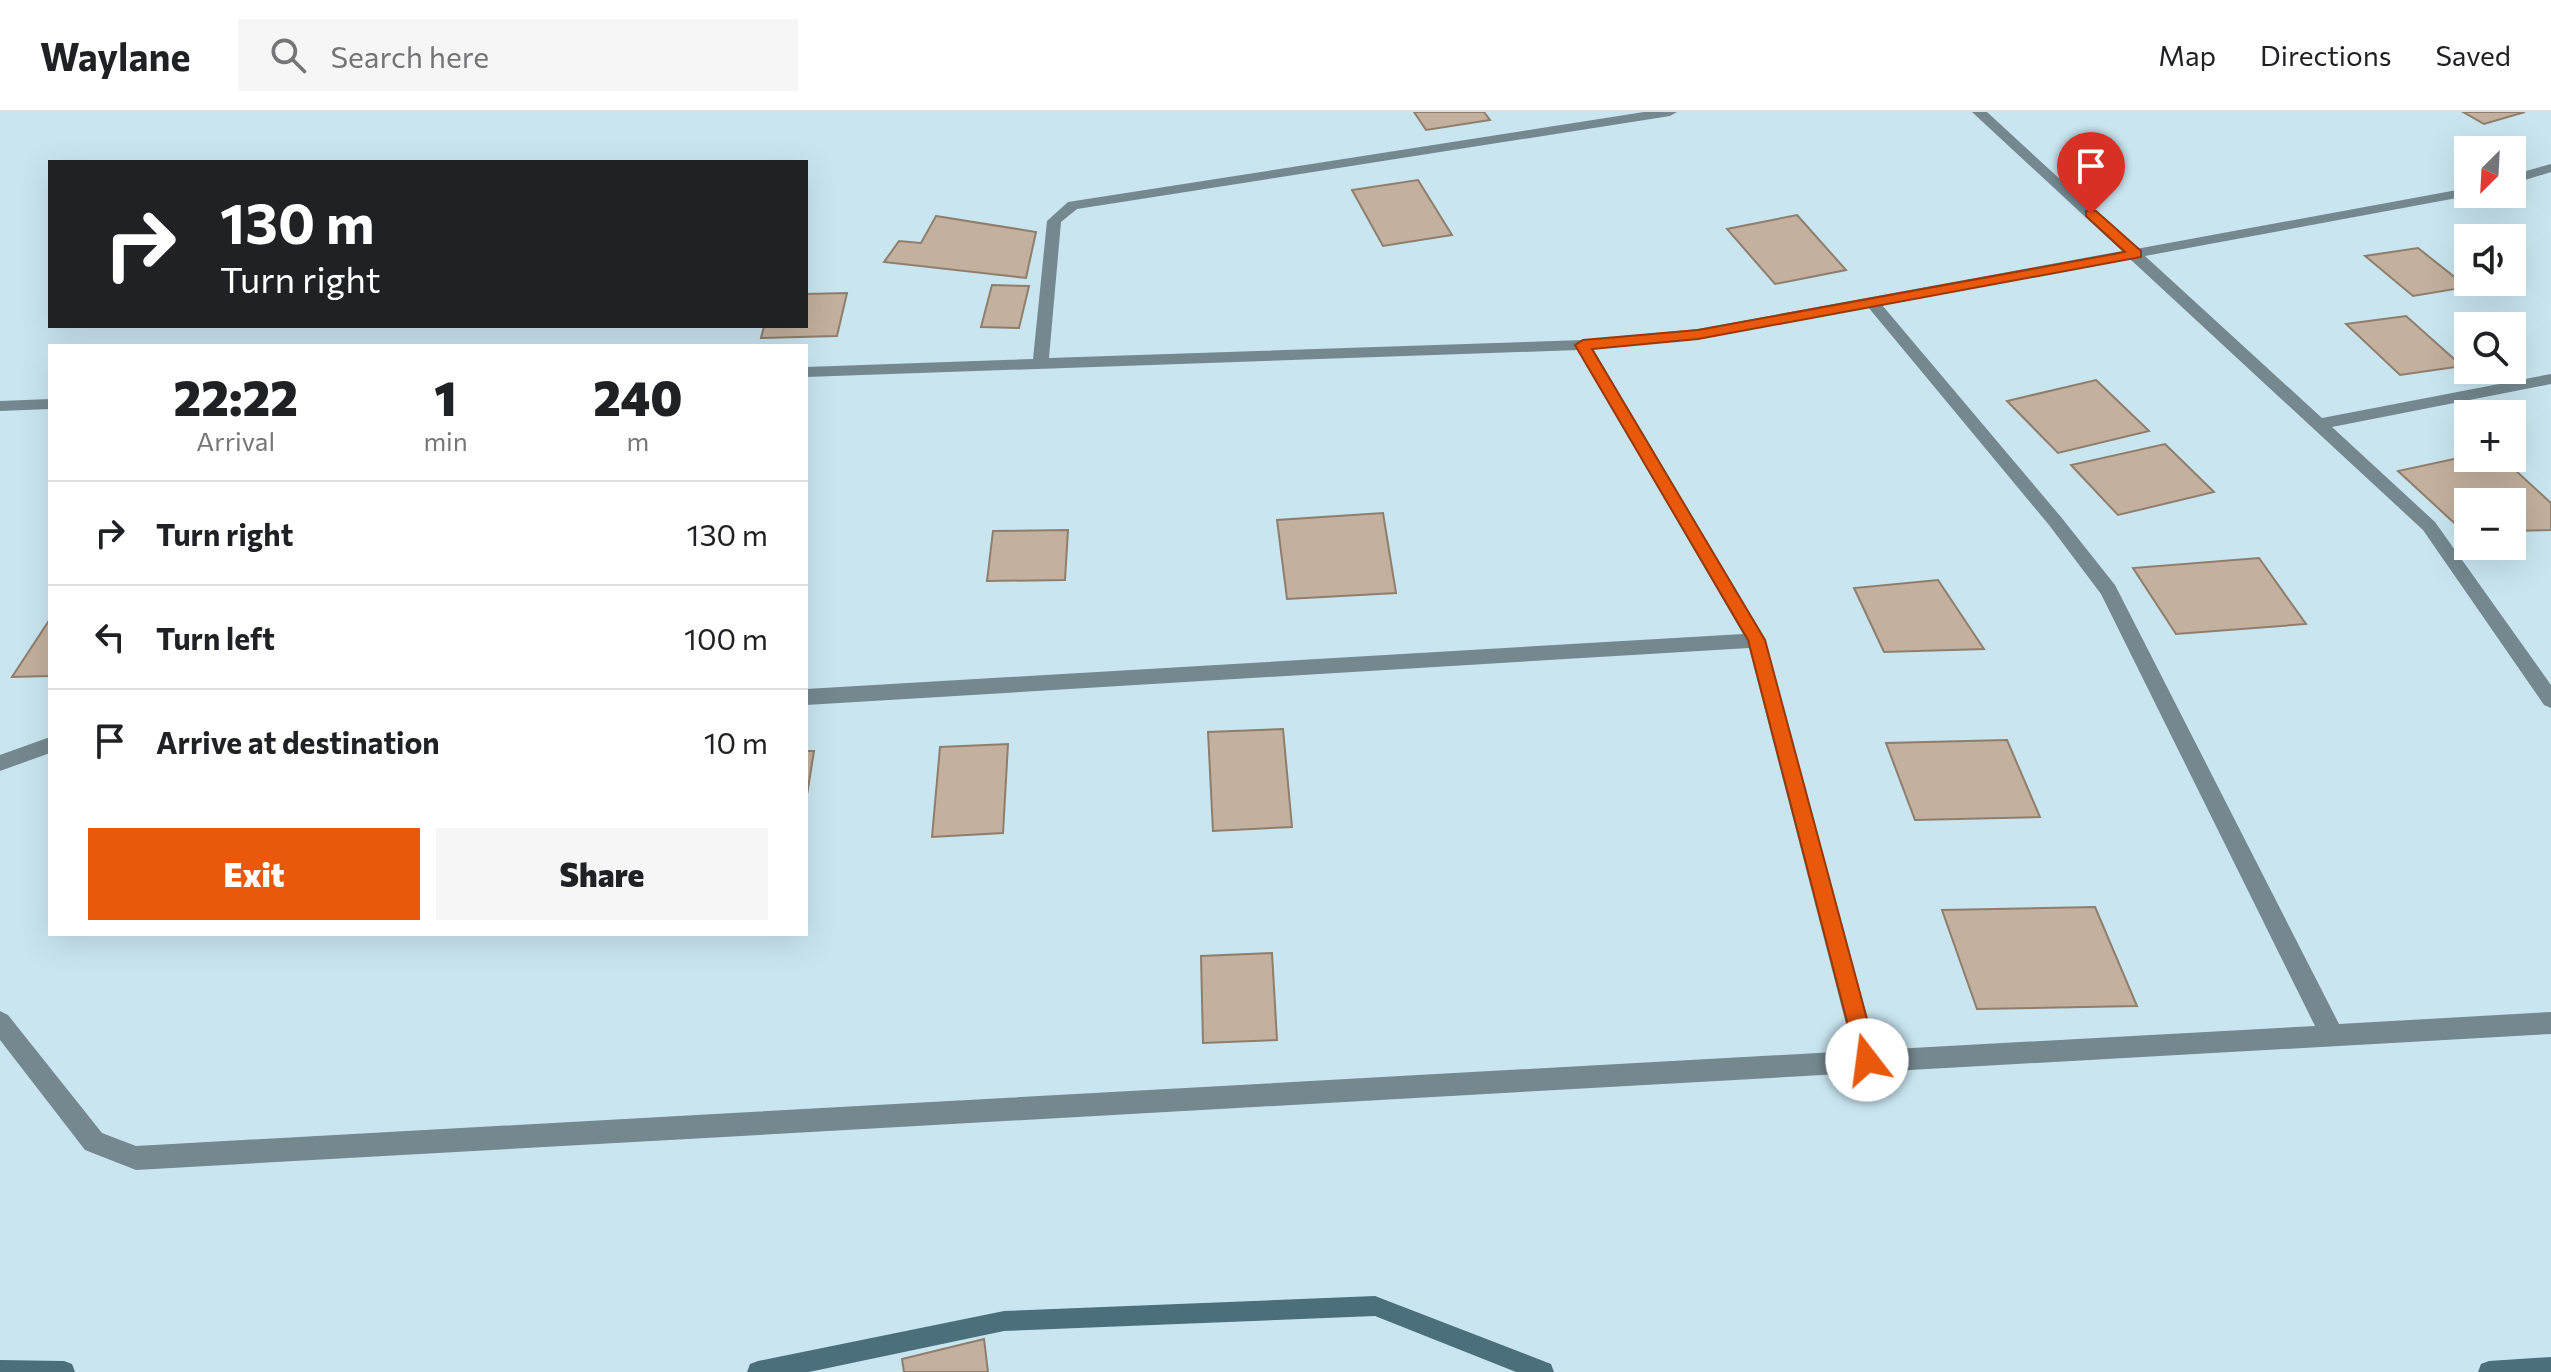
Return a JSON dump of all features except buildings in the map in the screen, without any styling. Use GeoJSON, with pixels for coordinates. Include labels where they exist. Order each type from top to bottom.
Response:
{"type":"FeatureCollection","features":[{"type":"Feature","properties":{"kind":"street"},"geometry":{"type":"LineString","coordinates":[[1041,362],[1054,221],[1073,205],[1670,112]]}},
{"type":"Feature","properties":{"kind":"street"},"geometry":{"type":"LineString","coordinates":[[1979,112],[2429,526],[2551,700]]}},
{"type":"Feature","properties":{"kind":"street"},"geometry":{"type":"LineString","coordinates":[[2526,176],[2551,168]]}},
{"type":"Feature","properties":{"kind":"street"},"geometry":{"type":"LineString","coordinates":[[808,372],[1583,345],[1698,334],[2454,195]]}},
{"type":"Feature","properties":{"kind":"street"},"geometry":{"type":"LineString","coordinates":[[1873,304],[2055,521],[2108,590],[2332,1035]]}},
{"type":"Feature","properties":{"kind":"street"},"geometry":{"type":"LineString","coordinates":[[1583,345],[1756,640],[1867,1060]]}},
{"type":"Feature","properties":{"kind":"street"},"geometry":{"type":"LineString","coordinates":[[2321,424],[2551,379]]}},
{"type":"Feature","properties":{"kind":"street"},"geometry":{"type":"LineString","coordinates":[[0,406],[48,404]]}},
{"type":"Feature","properties":{"kind":"street"},"geometry":{"type":"LineString","coordinates":[[808,697],[1756,640]]}},
{"type":"Feature","properties":{"kind":"street"},"geometry":{"type":"LineString","coordinates":[[0,763],[48,746]]}},
{"type":"Feature","properties":{"kind":"street"},"geometry":{"type":"LineString","coordinates":[[0,1022],[94,1142],[136,1158],[2551,1023]]}},
{"type":"Feature","properties":{"kind":"waterway"},"geometry":{"type":"LineString","coordinates":[[758,1372],[1004,1321],[1375,1306],[1543,1372]]}},
{"type":"Feature","properties":{"kind":"waterway"},"geometry":{"type":"LineString","coordinates":[[2489,1372],[2551,1368]]}},
{"type":"Feature","properties":{"kind":"waterway"},"geometry":{"type":"LineString","coordinates":[[0,1371],[64,1372]]}},
{"type":"Feature","properties":{"kind":"route"},"geometry":{"type":"LineString","coordinates":[[1867,1060],[1756,640],[1583,345],[1698,334],[2136,254],[2091,214]]}}]}
